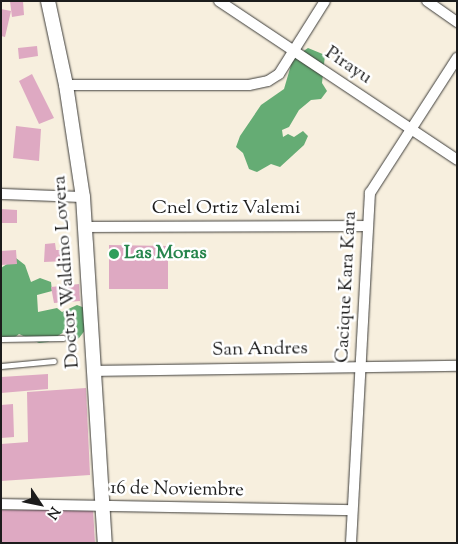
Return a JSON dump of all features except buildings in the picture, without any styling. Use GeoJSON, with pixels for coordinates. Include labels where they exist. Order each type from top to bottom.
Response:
{"type":"FeatureCollection","features":[{"type":"Feature","properties":{"kind":"main road","name":"Doctor Waldino Lovera"},"geometry":{"type":"LineString","coordinates":[[48,1],[66,85],[83,197],[105,543]]}},
{"type":"Feature","properties":{"kind":"street","name":"Pirayu"},"geometry":{"type":"LineString","coordinates":[[220,1],[457,160]]}},
{"type":"Feature","properties":{"kind":"street"},"geometry":{"type":"LineString","coordinates":[[66,85],[249,85],[268,82],[279,74],[325,1]]}},
{"type":"Feature","properties":{"kind":"street"},"geometry":{"type":"LineString","coordinates":[[427,1],[457,22]]}},
{"type":"Feature","properties":{"kind":"street","name":"Cacique Kara Kara"},"geometry":{"type":"LineString","coordinates":[[351,543],[367,226],[374,185],[412,130],[457,58]]}},
{"type":"Feature","properties":{"kind":"street"},"geometry":{"type":"LineString","coordinates":[[1,194],[83,197]]}},
{"type":"Feature","properties":{"kind":"street","name":"Cnel Ortiz Valemi"},"geometry":{"type":"LineString","coordinates":[[85,227],[367,226]]}},
{"type":"Feature","properties":{"kind":"street","name":"San Andres"},"geometry":{"type":"LineString","coordinates":[[94,371],[361,365],[457,366]]}},
{"type":"Feature","properties":{"kind":"street","name":"16 de Noviembre"},"geometry":{"type":"LineString","coordinates":[[1,504],[352,510]]}},
{"type":"Feature","properties":{"kind":"lane"},"geometry":{"type":"LineString","coordinates":[[1,339],[63,338]]}},
{"type":"Feature","properties":{"kind":"lane"},"geometry":{"type":"LineString","coordinates":[[1,366],[54,361]]}},
{"type":"Feature","properties":{"kind":"green space"},"geometry":{"type":"Polygon","coordinates":[[[308,48],[325,55],[322,83],[327,91],[321,99],[311,100],[299,110],[289,127],[282,130],[283,137],[288,134],[294,137],[303,131],[308,136],[304,145],[280,167],[271,164],[257,172],[249,169],[243,153],[236,147],[240,136],[261,105],[284,89],[293,58],[308,48]]]}},
{"type":"Feature","properties":{"kind":"green space"},"geometry":{"type":"Polygon","coordinates":[[[16,258],[25,265],[31,282],[40,278],[51,282],[52,291],[37,295],[38,312],[57,308],[62,312],[77,305],[85,308],[86,329],[79,338],[73,341],[64,332],[48,342],[39,343],[19,334],[9,342],[1,339],[1,268],[16,258]]]}},
{"type":"Feature","properties":{"kind":"place","name":"Las Moras"},"geometry":{"type":"Point","coordinates":[114,254]}}]}
